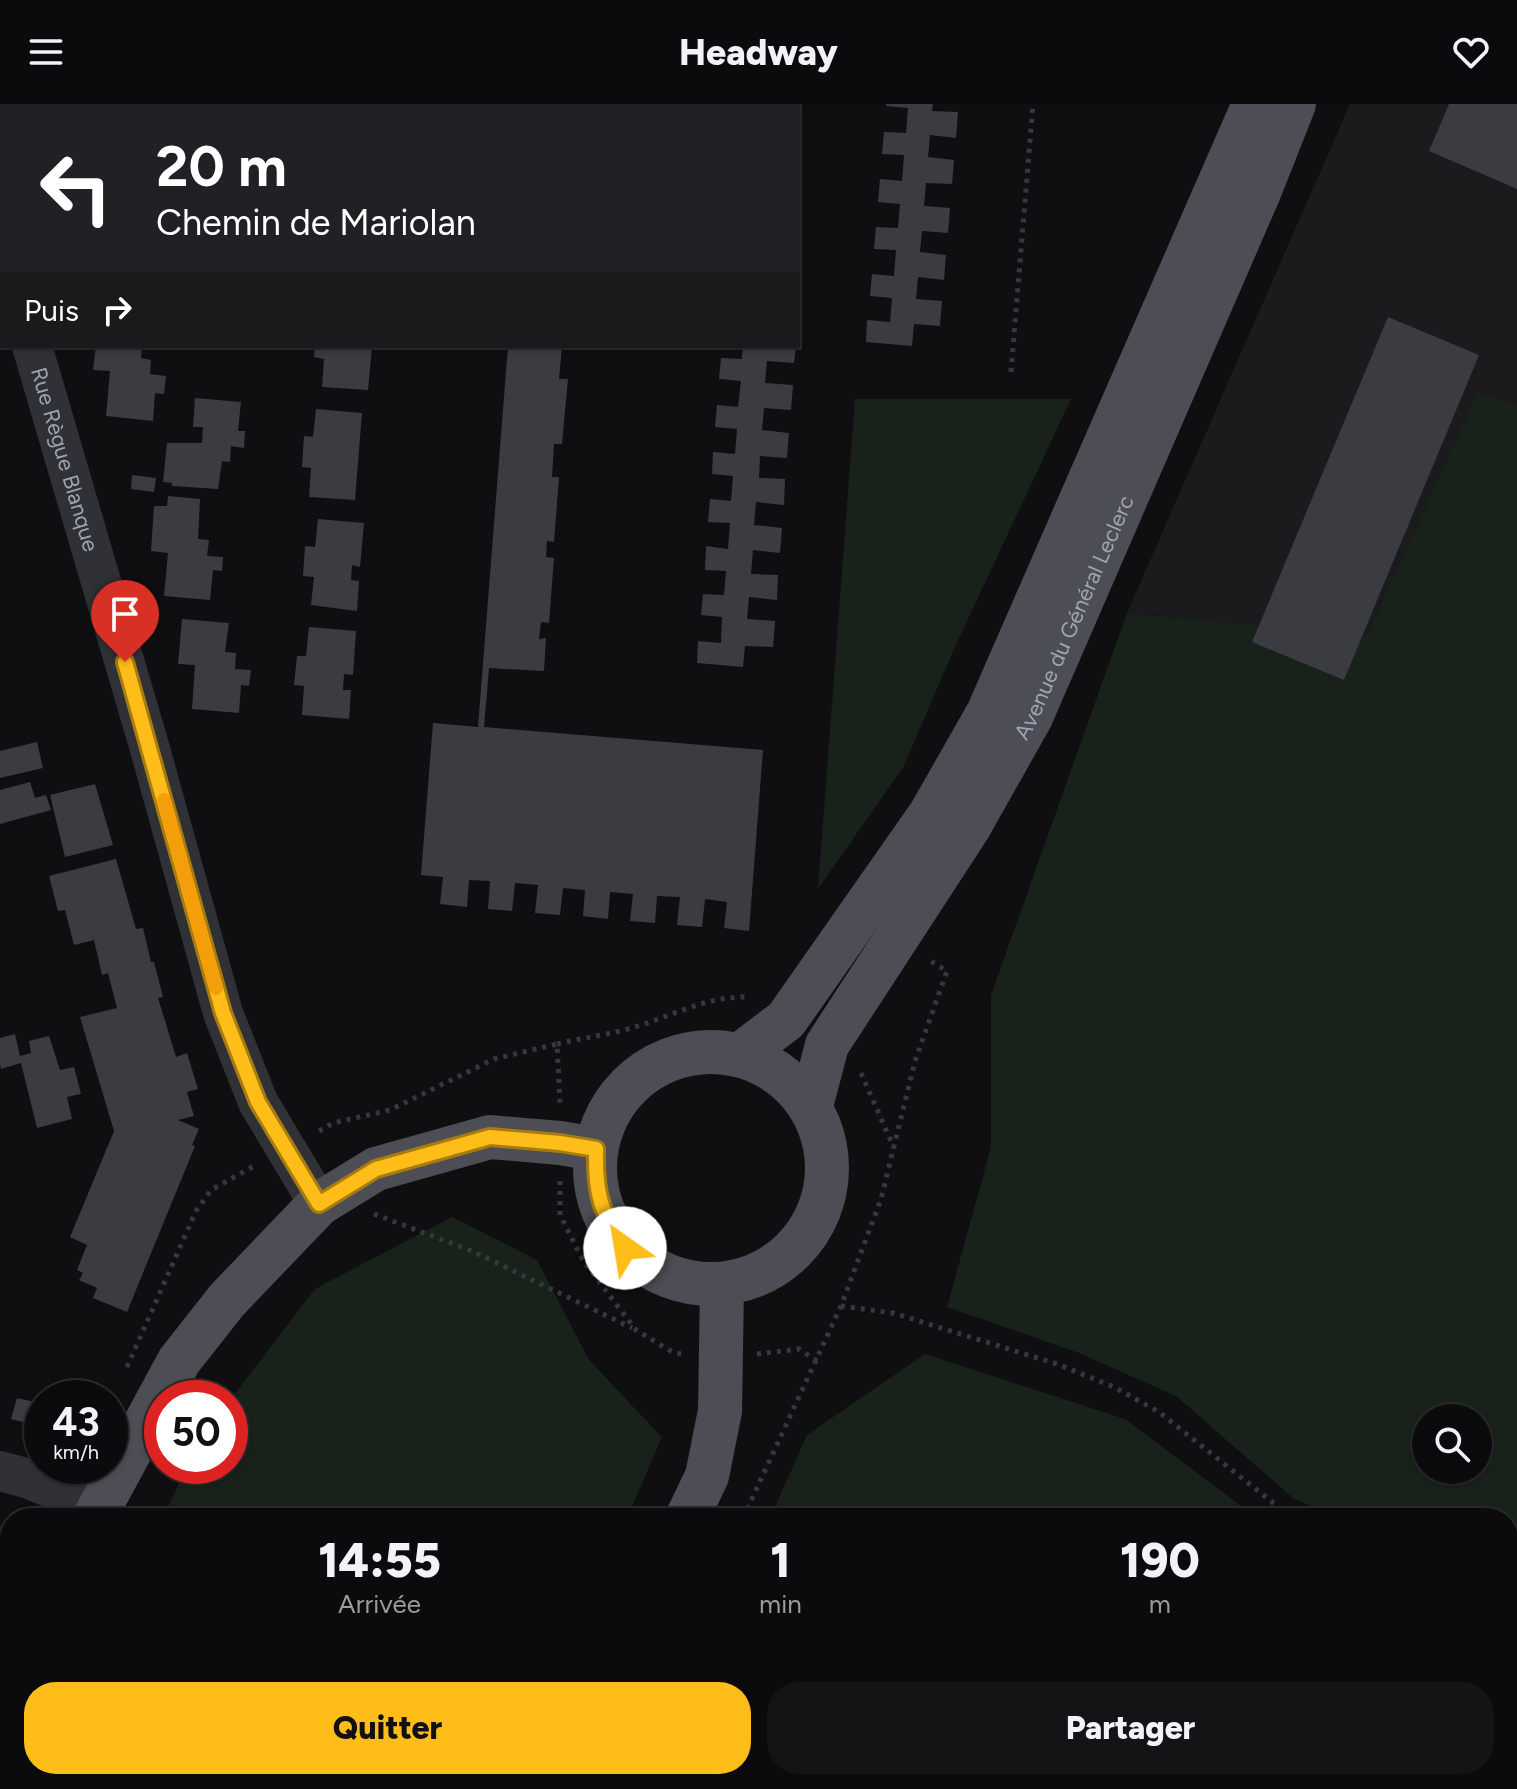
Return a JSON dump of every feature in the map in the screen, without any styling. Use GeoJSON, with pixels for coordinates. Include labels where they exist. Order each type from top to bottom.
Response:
{"type":"FeatureCollection","features":[{"type":"Feature","properties":{"kind":"main road","name":"Avenue du Général Leclerc"},"geometry":{"type":"LineString","coordinates":[[741,1054],[786,1020],[931,813],[988,713],[1254,104]]}},
{"type":"Feature","properties":{"kind":"main road","name":"Avenue du Général Leclerc"},"geometry":{"type":"LineString","coordinates":[[811,1106],[827,1045],[969,827],[1031,717],[1260,190],[1294,104]]}},
{"type":"Feature","properties":{"kind":"main road"},"geometry":{"type":"LineString","coordinates":[[709,1051],[741,1054],[769,1066],[793,1083],[811,1106],[826,1143],[828,1182],[817,1221],[793,1252],[760,1275],[722,1285],[686,1283],[653,1270],[625,1248],[605,1218],[578,1146],[606,1118],[623,1091],[648,1070],[677,1056],[709,1051]]}},
{"type":"Feature","properties":{"kind":"main road"},"geometry":{"type":"LineString","coordinates":[[99,1508],[179,1361],[227,1300],[319,1204],[376,1169],[490,1137],[578,1146]]}},
{"type":"Feature","properties":{"kind":"main road"},"geometry":{"type":"LineString","coordinates":[[692,1508],[707,1476],[720,1411],[722,1285]]}},
{"type":"Feature","properties":{"kind":"street","name":"Rue Règue Blanque"},"geometry":{"type":"LineString","coordinates":[[33,348],[150,749],[223,1013],[258,1102],[319,1204]]}},
{"type":"Feature","properties":{"kind":"street"},"geometry":{"type":"LineString","coordinates":[[0,1471],[26,1478],[86,1508]]}},
{"type":"Feature","properties":{"kind":"path"},"geometry":{"type":"LineString","coordinates":[[1011,372],[1033,104]]}},
{"type":"Feature","properties":{"kind":"path"},"geometry":{"type":"LineString","coordinates":[[748,1508],[841,1306],[881,1199],[915,1061],[947,971],[895,941]]}},
{"type":"Feature","properties":{"kind":"path"},"geometry":{"type":"LineString","coordinates":[[122,1380],[196,1211],[211,1190],[333,1123],[390,1110],[494,1059],[621,1031],[700,1002],[730,997],[759,1001]]}},
{"type":"Feature","properties":{"kind":"path"},"geometry":{"type":"LineString","coordinates":[[557,1044],[561,1076],[578,1146],[560,1215],[584,1262],[636,1330]]}},
{"type":"Feature","properties":{"kind":"path"},"geometry":{"type":"LineString","coordinates":[[364,1211],[472,1251],[636,1330],[674,1353],[723,1358],[799,1349],[817,1361]]}},
{"type":"Feature","properties":{"kind":"path"},"geometry":{"type":"LineString","coordinates":[[841,1306],[893,1313],[1057,1364],[1114,1387],[1159,1412],[1279,1508]]}},
{"type":"Feature","properties":{"kind":"shaded area"},"geometry":{"type":"Polygon","coordinates":[[[1350,104],[1517,104],[1517,408],[1477,393],[1367,634],[1127,613],[1350,104]]]}},
{"type":"Feature","properties":{"kind":"shaded area"},"geometry":{"type":"Polygon","coordinates":[[[1477,393],[1517,405],[1517,1508],[1316,1508],[1294,1499],[1176,1396],[1079,1353],[947,1307],[991,1147],[991,995],[1127,613],[1367,634],[1477,393]]]}},
{"type":"Feature","properties":{"kind":"shaded area"},"geometry":{"type":"Polygon","coordinates":[[[855,399],[1071,399],[955,647],[904,766],[818,889],[855,399]]]}},
{"type":"Feature","properties":{"kind":"shaded area"},"geometry":{"type":"Polygon","coordinates":[[[452,1217],[537,1260],[589,1360],[662,1437],[631,1508],[168,1508],[179,1484],[248,1484],[248,1380],[245,1380],[315,1289],[452,1217]]]}},
{"type":"Feature","properties":{"kind":"shaded area"},"geometry":{"type":"Polygon","coordinates":[[[925,1354],[1125,1419],[1244,1508],[774,1508],[807,1435],[925,1354]]]}},
{"type":"Feature","properties":{"kind":"building"},"geometry":{"type":"Polygon","coordinates":[[[886,104],[933,104],[932,111],[958,112],[956,138],[930,135],[928,157],[954,160],[952,184],[926,183],[924,206],[950,208],[948,233],[922,231],[920,252],[946,255],[944,280],[918,277],[916,299],[942,301],[940,326],[914,324],[912,346],[866,342],[867,320],[890,322],[892,298],[870,296],[872,274],[894,276],[896,250],[874,249],[876,227],[898,228],[900,204],[878,202],[880,179],[902,181],[904,155],[882,154],[884,132],[906,133],[908,108],[886,104]]]}},
{"type":"Feature","properties":{"kind":"building"},"geometry":{"type":"Polygon","coordinates":[[[1449,104],[1517,104],[1517,189],[1429,151],[1449,104]]]}},
{"type":"Feature","properties":{"kind":"building"},"geometry":{"type":"Polygon","coordinates":[[[1388,317],[1479,355],[1344,680],[1252,642],[1388,317]]]}},
{"type":"Feature","properties":{"kind":"building"},"geometry":{"type":"Polygon","coordinates":[[[96,348],[142,348],[141,358],[151,360],[150,374],[166,376],[164,394],[155,393],[153,421],[106,416],[110,371],[93,370],[96,348]]]}},
{"type":"Feature","properties":{"kind":"building"},"geometry":{"type":"Polygon","coordinates":[[[315,348],[372,348],[368,390],[322,387],[324,359],[314,357],[315,348]]]}},
{"type":"Feature","properties":{"kind":"building"},"geometry":{"type":"Polygon","coordinates":[[[508,348],[562,348],[559,379],[568,379],[562,444],[554,444],[552,477],[559,477],[554,542],[547,541],[546,557],[554,558],[549,623],[541,622],[539,639],[546,638],[544,671],[489,668],[484,727],[763,750],[749,931],[724,928],[727,902],[705,899],[702,927],[677,925],[680,897],[657,896],[655,923],[630,921],[633,894],[610,892],[608,919],[583,916],[585,890],[563,888],[560,915],[535,913],[538,885],[515,883],[512,911],[488,909],[490,881],[469,880],[467,907],[440,904],[443,877],[421,875],[433,723],[478,727],[508,348]]]}},
{"type":"Feature","properties":{"kind":"building"},"geometry":{"type":"Polygon","coordinates":[[[743,348],[796,348],[794,363],[767,361],[765,383],[793,385],[791,410],[764,408],[762,430],[789,433],[787,458],[760,456],[759,478],[785,479],[784,505],[756,502],[754,525],[782,528],[780,553],[753,550],[751,574],[778,575],[777,600],[749,597],[747,619],[775,621],[773,647],[745,646],[743,667],[697,663],[698,641],[721,643],[722,617],[701,615],[703,594],[724,595],[726,571],[705,570],[706,546],[728,549],[730,523],[708,522],[710,499],[731,501],[733,476],[712,474],[713,452],[735,454],[737,429],[715,427],[717,405],[738,407],[741,381],[719,379],[721,358],[742,359],[743,348]]]}},
{"type":"Feature","properties":{"kind":"building"},"geometry":{"type":"Polygon","coordinates":[[[195,398],[241,402],[238,431],[245,431],[244,448],[231,446],[230,462],[222,461],[218,489],[172,486],[172,483],[163,482],[167,443],[202,443],[203,427],[193,427],[195,398]]]}},
{"type":"Feature","properties":{"kind":"building"},"geometry":{"type":"Polygon","coordinates":[[[316,409],[362,413],[355,500],[309,497],[311,468],[302,467],[304,436],[313,437],[316,409]]]}},
{"type":"Feature","properties":{"kind":"building"},"geometry":{"type":"Polygon","coordinates":[[[132,475],[156,478],[154,492],[131,489],[132,475]]]}},
{"type":"Feature","properties":{"kind":"building"},"geometry":{"type":"Polygon","coordinates":[[[168,496],[200,499],[198,539],[209,540],[207,556],[223,557],[222,571],[213,570],[210,600],[164,596],[168,553],[151,551],[154,506],[167,506],[168,496]]]}},
{"type":"Feature","properties":{"kind":"building"},"geometry":{"type":"Polygon","coordinates":[[[318,519],[364,523],[360,567],[352,565],[351,580],[359,581],[357,611],[311,605],[314,577],[303,576],[305,546],[315,547],[318,519]]]}},
{"type":"Feature","properties":{"kind":"building"},"geometry":{"type":"Polygon","coordinates":[[[182,619],[229,623],[225,652],[236,653],[235,669],[251,670],[249,686],[241,685],[239,713],[192,709],[195,665],[178,664],[182,619]]]}},
{"type":"Feature","properties":{"kind":"building"},"geometry":{"type":"Polygon","coordinates":[[[309,627],[356,631],[353,675],[344,674],[343,690],[351,690],[349,719],[302,715],[304,686],[294,685],[297,656],[306,656],[309,627]]]}},
{"type":"Feature","properties":{"kind":"building"},"geometry":{"type":"Polygon","coordinates":[[[37,742],[43,768],[0,778],[0,751],[37,742]]]}},
{"type":"Feature","properties":{"kind":"building"},"geometry":{"type":"Polygon","coordinates":[[[30,782],[35,798],[46,795],[51,810],[0,824],[0,790],[30,782]]]}},
{"type":"Feature","properties":{"kind":"building"},"geometry":{"type":"Polygon","coordinates":[[[95,784],[113,845],[65,857],[50,795],[95,784]]]}},
{"type":"Feature","properties":{"kind":"building"},"geometry":{"type":"Polygon","coordinates":[[[116,859],[136,929],[143,928],[151,962],[154,962],[163,997],[158,998],[176,1057],[187,1053],[198,1089],[187,1092],[194,1116],[178,1120],[199,1129],[192,1145],[195,1146],[127,1312],[93,1298],[97,1288],[79,1280],[83,1273],[77,1270],[87,1245],[70,1237],[114,1131],[80,1017],[117,1008],[108,973],[102,975],[94,940],[74,945],[65,910],[58,911],[49,876],[116,859]]]}},
{"type":"Feature","properties":{"kind":"building"},"geometry":{"type":"Polygon","coordinates":[[[15,1034],[20,1056],[31,1053],[29,1041],[49,1036],[60,1070],[74,1067],[81,1094],[67,1097],[72,1119],[37,1128],[21,1063],[1,1069],[0,1038],[15,1034]]]}},
{"type":"Feature","properties":{"kind":"building"},"geometry":{"type":"Polygon","coordinates":[[[17,1398],[24,1400],[24,1422],[11,1419],[17,1398]]]}},
{"type":"Feature","properties":{"kind":"slow traffic"},"geometry":{"type":"LineString","coordinates":[[164,800],[216,988]]}},
{"type":"Feature","properties":{"kind":"route"},"geometry":{"type":"LineString","coordinates":[[125,662],[223,1013],[258,1102],[319,1204],[376,1169],[490,1137],[560,1143],[596,1149],[595,1185],[605,1218],[625,1248]]}}]}
